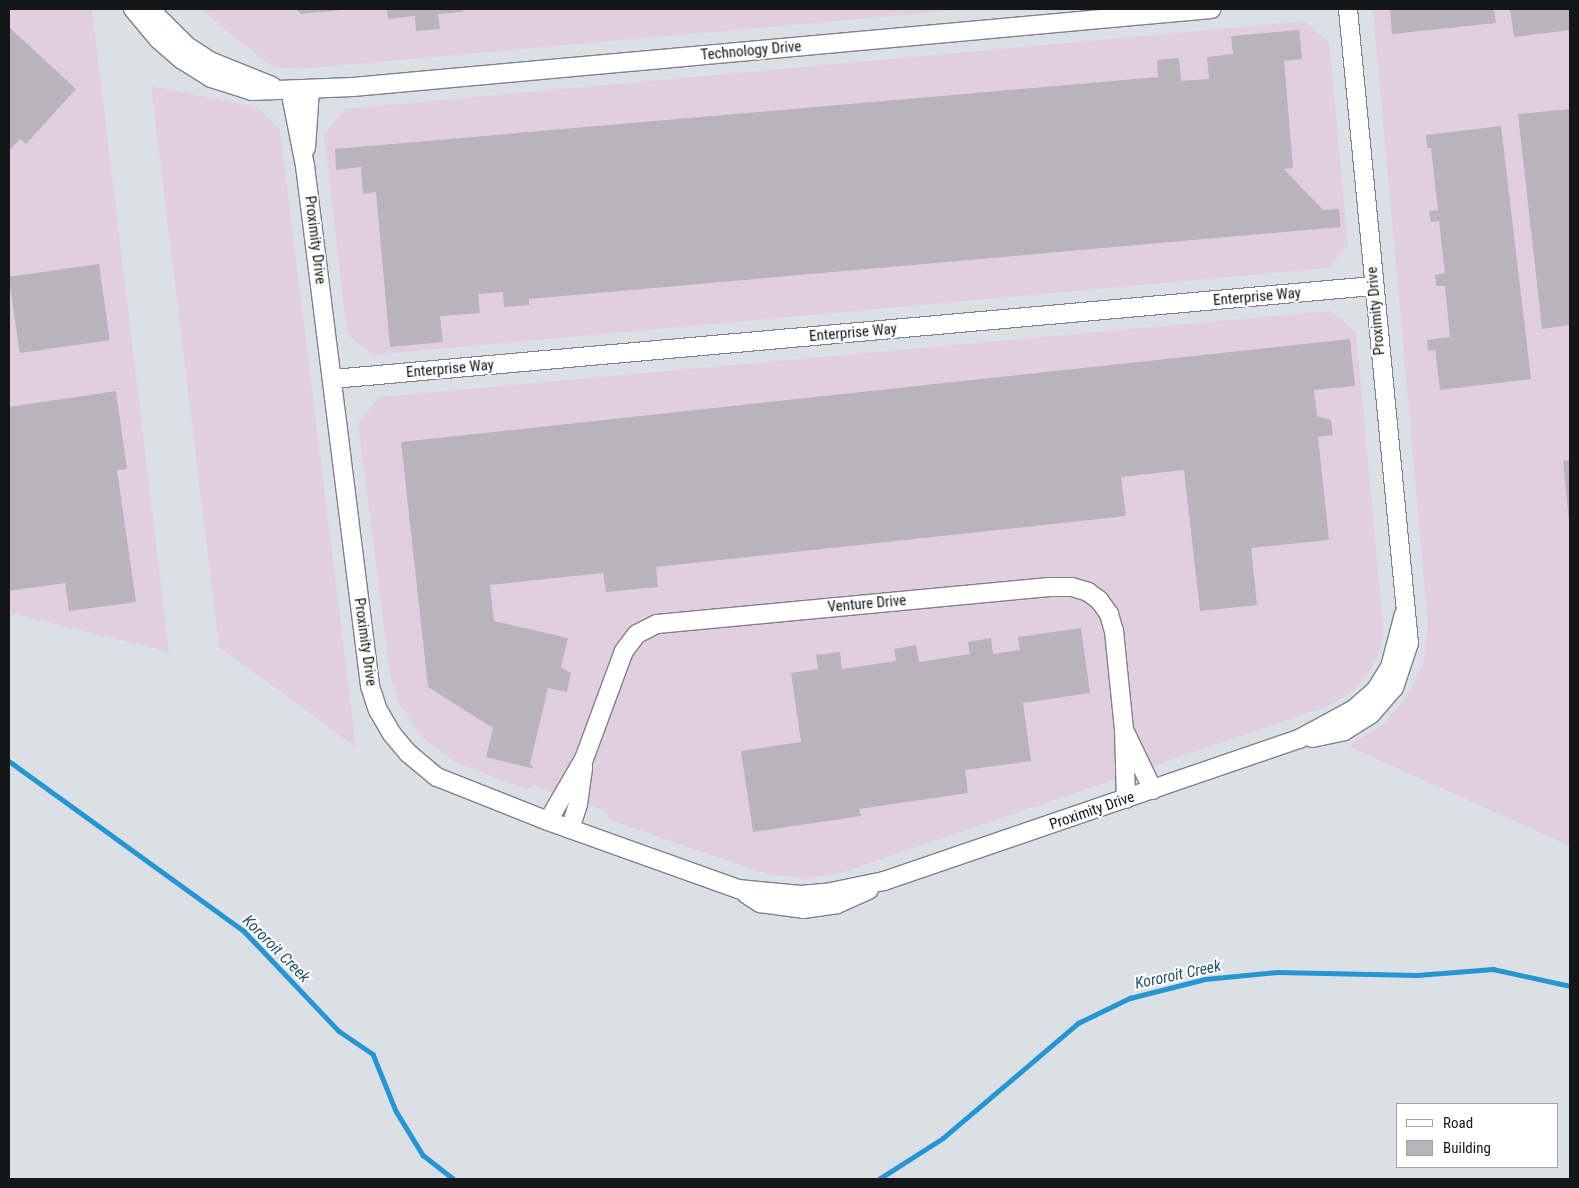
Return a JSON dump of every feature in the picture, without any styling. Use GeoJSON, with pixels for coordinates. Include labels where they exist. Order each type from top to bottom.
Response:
{"type":"FeatureCollection","features":[{"type":"Feature","properties":{"kind":"street","name":"Technology Drive"},"geometry":{"type":"LineString","coordinates":[[133,9],[158,40],[181,59],[211,78],[252,91],[310,90],[1211,9]]}},
{"type":"Feature","properties":{"kind":"street"},"geometry":{"type":"LineString","coordinates":[[150,9],[187,46],[210,61],[286,90]]}},
{"type":"Feature","properties":{"kind":"street","name":"Proximity Drive"},"geometry":{"type":"LineString","coordinates":[[286,90],[305,166],[333,380],[362,630],[370,686],[378,710],[408,754],[437,777],[548,822],[738,889],[801,895],[884,881],[1299,739],[1354,709],[1374,691],[1390,666],[1404,614],[1348,9]]}},
{"type":"Feature","properties":{"kind":"street","name":"Proximity Drive"},"geometry":{"type":"LineString","coordinates":[[305,166],[310,90]]}},
{"type":"Feature","properties":{"kind":"street","name":"Enterprise Way"},"geometry":{"type":"LineString","coordinates":[[333,380],[1374,286]]}},
{"type":"Feature","properties":{"kind":"street","name":"Venture Drive"},"geometry":{"type":"LineString","coordinates":[[548,822],[584,759],[624,651],[637,634],[657,624],[1049,587],[1072,587],[1088,592],[1099,600],[1108,614],[1114,631],[1124,729],[1126,799]]}},
{"type":"Feature","properties":{"kind":"street","name":"Venture Drive"},"geometry":{"type":"LineString","coordinates":[[1124,729],[1153,790]]}},
{"type":"Feature","properties":{"kind":"street","name":"Venture Drive"},"geometry":{"type":"LineString","coordinates":[[570,829],[578,804],[584,759]]}},
{"type":"Feature","properties":{"kind":"shaded area"},"geometry":{"type":"Polygon","coordinates":[[[9,9],[92,9],[169,652],[9,613],[9,9]]]}},
{"type":"Feature","properties":{"kind":"shaded area"},"geometry":{"type":"Polygon","coordinates":[[[200,9],[971,9],[299,69],[272,67],[200,9]]]}},
{"type":"Feature","properties":{"kind":"shaded area"},"geometry":{"type":"Polygon","coordinates":[[[1373,9],[1570,9],[1570,846],[1348,746],[1381,726],[1407,697],[1423,664],[1428,624],[1373,9]]]}},
{"type":"Feature","properties":{"kind":"shaded area"},"geometry":{"type":"Polygon","coordinates":[[[1304,21],[1329,42],[1348,245],[1329,268],[373,355],[347,334],[324,134],[345,109],[1304,21]]]}},
{"type":"Feature","properties":{"kind":"shaded area"},"geometry":{"type":"Polygon","coordinates":[[[151,86],[257,107],[280,130],[356,747],[219,647],[151,86]]]}},
{"type":"Feature","properties":{"kind":"shaded area"},"geometry":{"type":"Polygon","coordinates":[[[1331,311],[1356,332],[1383,626],[1382,645],[1371,670],[1353,691],[1331,705],[844,872],[805,879],[768,874],[609,820],[605,811],[534,785],[526,789],[455,762],[420,735],[398,702],[390,674],[358,423],[379,397],[1331,311]]]}},
{"type":"Feature","properties":{"kind":"building"},"geometry":{"type":"Polygon","coordinates":[[[296,9],[341,9],[341,10],[301,14],[296,9]]]}},
{"type":"Feature","properties":{"kind":"building"},"geometry":{"type":"Polygon","coordinates":[[[387,9],[462,9],[463,12],[438,14],[440,29],[416,31],[415,16],[388,19],[387,9]]]}},
{"type":"Feature","properties":{"kind":"building"},"geometry":{"type":"Polygon","coordinates":[[[1390,9],[1494,9],[1496,23],[1392,34],[1390,9]]]}},
{"type":"Feature","properties":{"kind":"building"},"geometry":{"type":"Polygon","coordinates":[[[1510,9],[1570,9],[1570,30],[1514,37],[1510,9]]]}},
{"type":"Feature","properties":{"kind":"building"},"geometry":{"type":"Polygon","coordinates":[[[9,27],[76,89],[26,144],[20,139],[9,151],[9,27]]]}},
{"type":"Feature","properties":{"kind":"building"},"geometry":{"type":"Polygon","coordinates":[[[1299,30],[1302,59],[1284,61],[1293,168],[1284,169],[1323,210],[1339,209],[1341,227],[529,299],[529,305],[504,307],[503,292],[478,294],[480,313],[440,316],[443,342],[390,347],[376,192],[363,194],[361,167],[336,170],[335,149],[1158,77],[1157,60],[1179,58],[1181,81],[1209,79],[1207,57],[1233,54],[1231,36],[1299,30]]]}},
{"type":"Feature","properties":{"kind":"building"},"geometry":{"type":"Polygon","coordinates":[[[1570,109],[1570,325],[1542,329],[1518,114],[1570,109]]]}},
{"type":"Feature","properties":{"kind":"building"},"geometry":{"type":"Polygon","coordinates":[[[1501,126],[1531,379],[1440,390],[1435,350],[1428,351],[1427,340],[1450,337],[1445,286],[1436,286],[1435,275],[1445,273],[1439,221],[1431,222],[1429,211],[1438,210],[1431,148],[1427,148],[1426,135],[1501,126]]]}},
{"type":"Feature","properties":{"kind":"building"},"geometry":{"type":"Polygon","coordinates":[[[99,264],[110,340],[20,353],[9,277],[99,264]]]}},
{"type":"Feature","properties":{"kind":"building"},"geometry":{"type":"Polygon","coordinates":[[[1350,339],[1355,386],[1314,390],[1317,416],[1331,420],[1333,435],[1318,437],[1329,540],[1251,548],[1257,605],[1200,611],[1184,470],[1121,477],[1126,516],[656,567],[658,587],[606,592],[603,573],[490,585],[494,621],[568,638],[561,667],[571,673],[567,692],[548,688],[530,764],[535,769],[486,757],[493,728],[428,687],[401,442],[1350,339]]]}},
{"type":"Feature","properties":{"kind":"building"},"geometry":{"type":"Polygon","coordinates":[[[116,391],[127,469],[117,470],[136,602],[69,611],[65,583],[9,591],[9,407],[116,391]]]}},
{"type":"Feature","properties":{"kind":"building"},"geometry":{"type":"Polygon","coordinates":[[[1570,460],[1570,522],[1569,522],[1563,461],[1570,460]]]}},
{"type":"Feature","properties":{"kind":"building"},"geometry":{"type":"Polygon","coordinates":[[[1081,628],[1090,693],[1023,703],[1031,761],[965,770],[968,793],[859,809],[861,816],[753,832],[741,751],[801,742],[791,673],[818,669],[816,655],[840,652],[842,669],[896,661],[894,649],[916,645],[919,662],[970,654],[968,642],[991,638],[993,654],[1020,650],[1018,637],[1081,628]]]}},
{"type":"Feature","properties":{"kind":"waterway","name":"Kororoit Creek"},"geometry":{"type":"LineString","coordinates":[[9,761],[244,931],[339,1031],[373,1054],[396,1111],[423,1155],[454,1179]]}},
{"type":"Feature","properties":{"kind":"waterway","name":"Kororoit Creek"},"geometry":{"type":"LineString","coordinates":[[879,1179],[943,1138],[1078,1023],[1130,998],[1205,979],[1277,972],[1417,975],[1493,969],[1570,986]]}}]}
